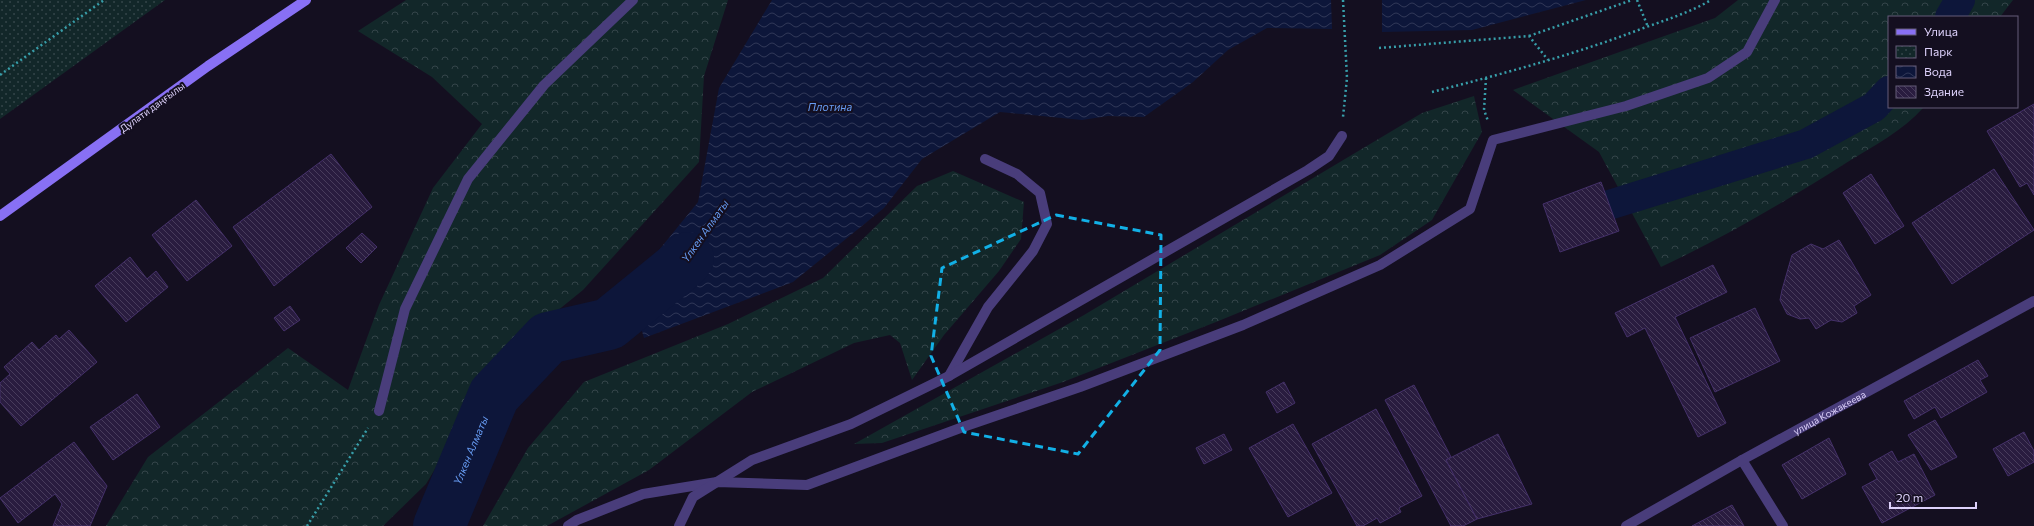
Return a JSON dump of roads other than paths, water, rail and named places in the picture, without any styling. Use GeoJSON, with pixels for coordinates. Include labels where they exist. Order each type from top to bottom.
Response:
{"type":"FeatureCollection","features":[{"type":"Feature","properties":{"kind":"main road","name":"Дулати даңғылы"},"geometry":{"type":"LineString","coordinates":[[0,216],[208,66],[306,0]]}},
{"type":"Feature","properties":{"kind":"street"},"geometry":{"type":"LineString","coordinates":[[379,411],[405,308],[468,179],[544,85],[633,0]]}},
{"type":"Feature","properties":{"kind":"street"},"geometry":{"type":"LineString","coordinates":[[568,526],[577,520],[643,494],[717,482],[807,485],[963,427],[1080,387],[1250,322],[1380,265],[1470,209],[1493,140],[1626,106],[1708,78],[1747,52],[1775,0]]}},
{"type":"Feature","properties":{"kind":"street"},"geometry":{"type":"LineString","coordinates":[[680,526],[693,497],[752,460],[850,424],[949,376],[1308,170],[1329,156],[1342,136]]}},
{"type":"Feature","properties":{"kind":"street"},"geometry":{"type":"LineString","coordinates":[[949,376],[988,307],[1033,251],[1047,224],[1040,193],[1017,174],[985,159]]}},
{"type":"Feature","properties":{"kind":"street","name":"улица Кожакеева"},"geometry":{"type":"LineString","coordinates":[[1626,526],[1742,460],[2034,301]]}},
{"type":"Feature","properties":{"kind":"street"},"geometry":{"type":"LineString","coordinates":[[1742,460],[1783,526]]}},
{"type":"Feature","properties":{"kind":"water","name":"Плотина"},"geometry":{"type":"Polygon","coordinates":[[[772,0],[1331,0],[1332,29],[1267,28],[1228,50],[1193,82],[1144,117],[1108,116],[1082,120],[1000,112],[922,159],[884,208],[793,282],[644,338],[629,287],[698,202],[719,88],[772,0]]]}},
{"type":"Feature","properties":{"kind":"water"},"geometry":{"type":"Polygon","coordinates":[[[1382,0],[1586,0],[1472,30],[1382,32],[1382,0]]]}},
{"type":"Feature","properties":{"kind":"waterway"},"geometry":{"type":"LineString","coordinates":[[1951,16],[1960,0]]}},
{"type":"Feature","properties":{"kind":"waterway"},"geometry":{"type":"LineString","coordinates":[[1609,205],[1806,144],[1874,107],[1888,92]]}},
{"type":"Feature","properties":{"kind":"waterway","name":"Үлкен Алматы"},"geometry":{"type":"LineString","coordinates":[[439,526],[494,395],[548,338],[609,324],[688,258]]}}]}
